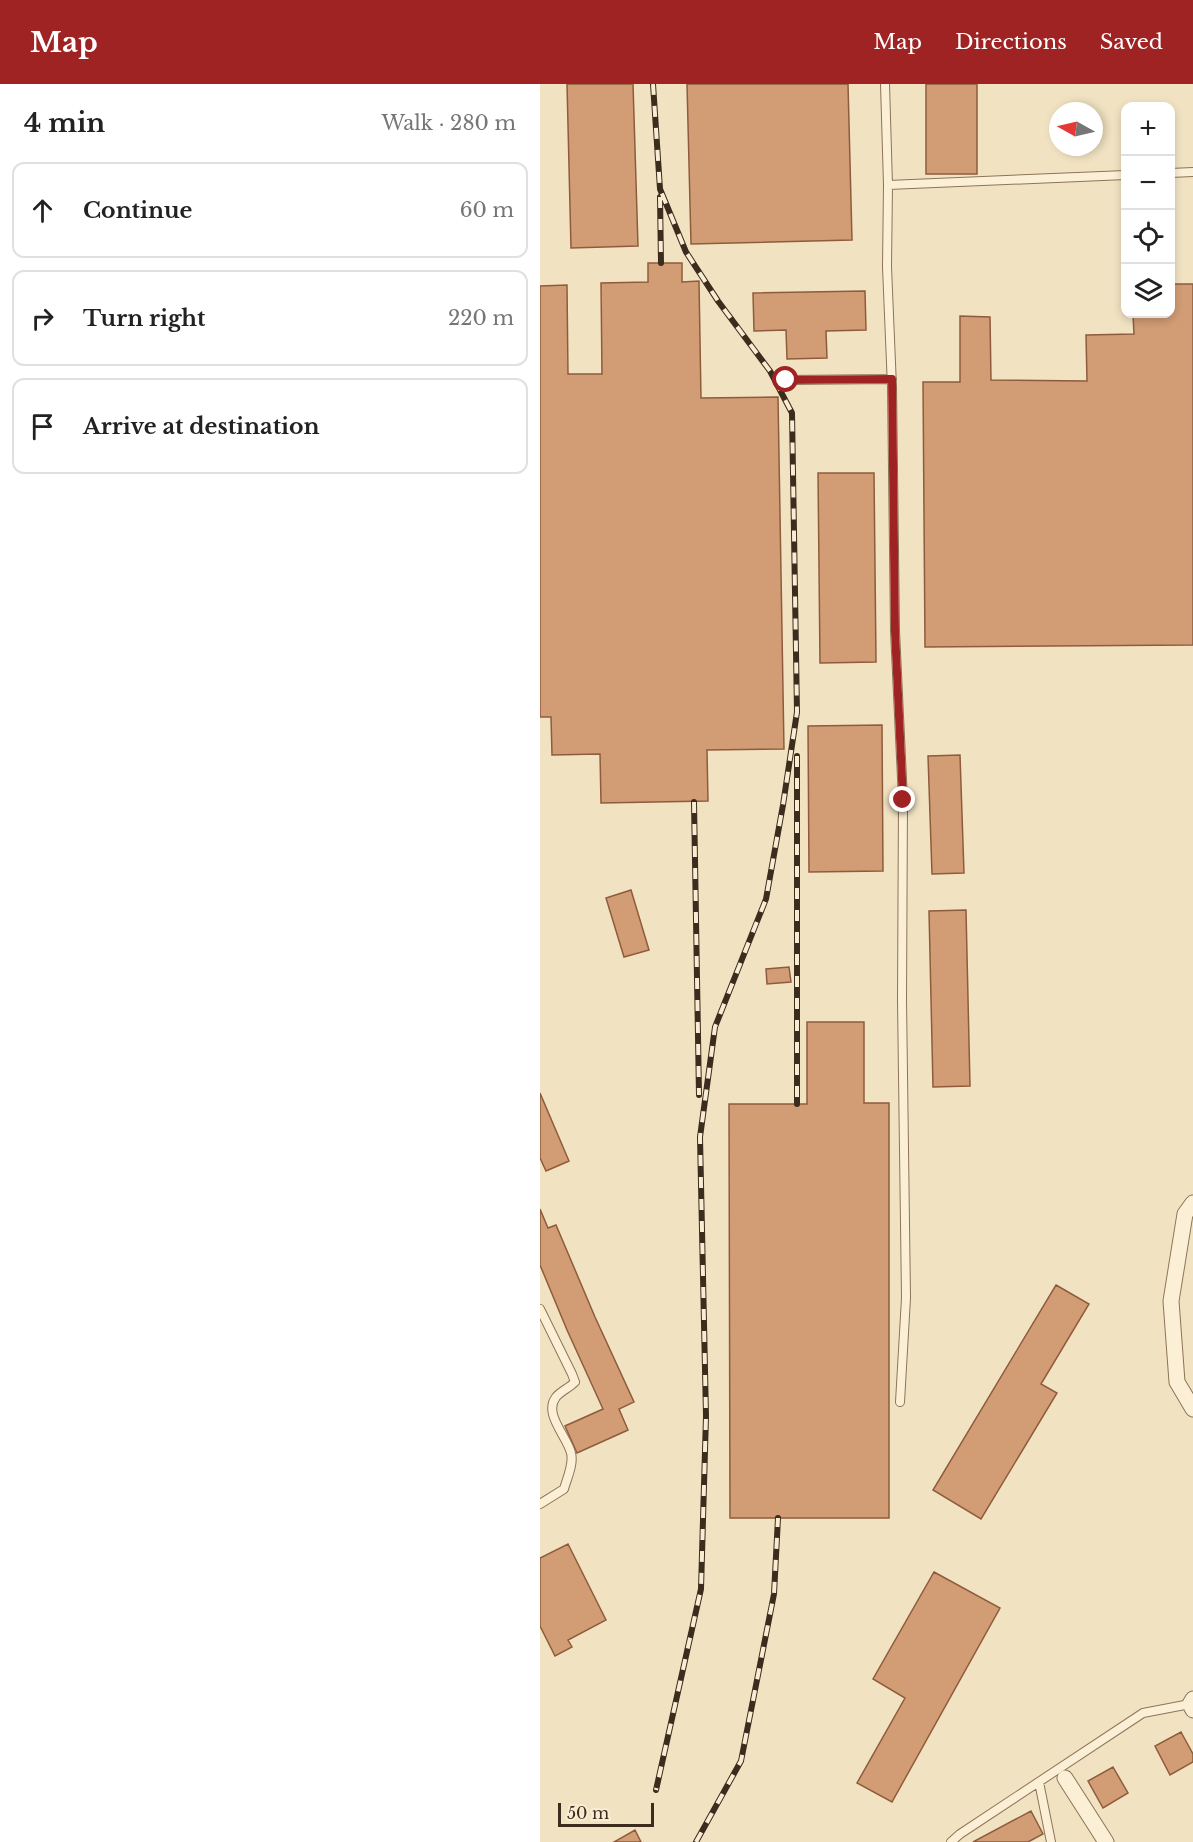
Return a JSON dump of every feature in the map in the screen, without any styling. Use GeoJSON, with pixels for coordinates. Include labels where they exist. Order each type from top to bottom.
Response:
{"type":"FeatureCollection","features":[{"type":"Feature","properties":{"kind":"street"},"geometry":{"type":"LineString","coordinates":[[1193,1203],[1185,1214],[1171,1301],[1177,1382],[1193,1409]]}},
{"type":"Feature","properties":{"kind":"street"},"geometry":{"type":"LineString","coordinates":[[1065,1778],[1106,1842]]}},
{"type":"Feature","properties":{"kind":"lane"},"geometry":{"type":"LineString","coordinates":[[885,84],[888,184],[886,267],[892,379],[895,631],[903,800],[902,1000],[906,1298],[900,1402]]}},
{"type":"Feature","properties":{"kind":"lane"},"geometry":{"type":"LineString","coordinates":[[1175,173],[1193,172]]}},
{"type":"Feature","properties":{"kind":"lane"},"geometry":{"type":"LineString","coordinates":[[888,184],[1121,175]]}},
{"type":"Feature","properties":{"kind":"lane"},"geometry":{"type":"LineString","coordinates":[[786,380],[892,379]]}},
{"type":"Feature","properties":{"kind":"lane"},"geometry":{"type":"LineString","coordinates":[[540,1309],[574,1382],[571,1387],[556,1396],[552,1407],[553,1416],[571,1451],[572,1461],[564,1490],[540,1504]]}},
{"type":"Feature","properties":{"kind":"lane"},"geometry":{"type":"LineString","coordinates":[[951,1842],[1143,1713],[1192,1704]]}},
{"type":"Feature","properties":{"kind":"lane"},"geometry":{"type":"LineString","coordinates":[[1039,1782],[1050,1842]]}},
{"type":"Feature","properties":{"kind":"building"},"geometry":{"type":"Polygon","coordinates":[[[567,84],[633,84],[638,246],[571,248],[567,84]]]}},
{"type":"Feature","properties":{"kind":"building"},"geometry":{"type":"Polygon","coordinates":[[[687,84],[848,84],[852,240],[691,244],[687,84]]]}},
{"type":"Feature","properties":{"kind":"building"},"geometry":{"type":"Polygon","coordinates":[[[926,84],[977,84],[977,174],[926,174],[926,84]]]}},
{"type":"Feature","properties":{"kind":"building"},"geometry":{"type":"Polygon","coordinates":[[[648,263],[682,263],[682,282],[699,281],[701,398],[778,397],[784,749],[707,750],[708,801],[601,803],[600,754],[552,755],[551,717],[540,717],[540,286],[567,285],[568,374],[602,374],[601,283],[648,282],[648,263]]]}},
{"type":"Feature","properties":{"kind":"building"},"geometry":{"type":"Polygon","coordinates":[[[1175,284],[1193,284],[1193,645],[925,647],[923,382],[960,382],[960,316],[990,317],[991,380],[1087,381],[1086,335],[1134,334],[1133,318],[1175,318],[1175,284]]]}},
{"type":"Feature","properties":{"kind":"building"},"geometry":{"type":"Polygon","coordinates":[[[865,291],[866,330],[826,331],[827,358],[787,359],[786,330],[754,331],[753,293],[865,291]]]}},
{"type":"Feature","properties":{"kind":"building"},"geometry":{"type":"Polygon","coordinates":[[[818,473],[874,473],[876,662],[820,663],[818,473]]]}},
{"type":"Feature","properties":{"kind":"building"},"geometry":{"type":"Polygon","coordinates":[[[882,725],[883,871],[809,872],[808,726],[882,725]]]}},
{"type":"Feature","properties":{"kind":"building"},"geometry":{"type":"Polygon","coordinates":[[[960,755],[964,873],[932,874],[928,756],[960,755]]]}},
{"type":"Feature","properties":{"kind":"building"},"geometry":{"type":"Polygon","coordinates":[[[631,890],[649,950],[624,957],[606,898],[631,890]]]}},
{"type":"Feature","properties":{"kind":"building"},"geometry":{"type":"Polygon","coordinates":[[[966,910],[970,1086],[933,1087],[929,911],[966,910]]]}},
{"type":"Feature","properties":{"kind":"building"},"geometry":{"type":"Polygon","coordinates":[[[789,967],[791,982],[767,984],[766,969],[789,967]]]}},
{"type":"Feature","properties":{"kind":"building"},"geometry":{"type":"Polygon","coordinates":[[[807,1022],[864,1022],[864,1103],[889,1103],[889,1518],[730,1518],[729,1104],[807,1104],[807,1022]]]}},
{"type":"Feature","properties":{"kind":"building"},"geometry":{"type":"Polygon","coordinates":[[[540,1093],[569,1161],[546,1171],[540,1158],[540,1093]]]}},
{"type":"Feature","properties":{"kind":"building"},"geometry":{"type":"Polygon","coordinates":[[[540,1209],[548,1228],[556,1225],[634,1402],[619,1409],[628,1430],[577,1453],[565,1426],[603,1409],[540,1265],[540,1209]]]}},
{"type":"Feature","properties":{"kind":"building"},"geometry":{"type":"Polygon","coordinates":[[[1056,1285],[1089,1304],[1041,1384],[1057,1393],[981,1519],[933,1490],[1056,1285]]]}},
{"type":"Feature","properties":{"kind":"building"},"geometry":{"type":"Polygon","coordinates":[[[568,1544],[606,1620],[568,1640],[572,1647],[555,1656],[540,1626],[540,1558],[568,1544]]]}},
{"type":"Feature","properties":{"kind":"building"},"geometry":{"type":"Polygon","coordinates":[[[934,1572],[1000,1608],[892,1802],[857,1783],[905,1698],[873,1679],[934,1572]]]}},
{"type":"Feature","properties":{"kind":"building"},"geometry":{"type":"Polygon","coordinates":[[[1181,1732],[1193,1754],[1193,1762],[1170,1775],[1155,1746],[1181,1732]]]}},
{"type":"Feature","properties":{"kind":"building"},"geometry":{"type":"Polygon","coordinates":[[[1113,1767],[1128,1793],[1103,1808],[1088,1781],[1113,1767]]]}},
{"type":"Feature","properties":{"kind":"building"},"geometry":{"type":"Polygon","coordinates":[[[1031,1811],[1043,1834],[1028,1842],[973,1842],[1031,1811]]]}},
{"type":"Feature","properties":{"kind":"building"},"geometry":{"type":"Polygon","coordinates":[[[635,1830],[641,1842],[614,1842],[635,1830]]]}},
{"type":"Feature","properties":{"kind":"railway"},"geometry":{"type":"LineString","coordinates":[[653,84],[660,189],[686,252],[718,301],[770,371],[792,413],[797,712],[766,899],[715,1027],[700,1137],[706,1416],[701,1589],[656,1790]]}},
{"type":"Feature","properties":{"kind":"railway"},"geometry":{"type":"LineString","coordinates":[[660,197],[661,263]]}},
{"type":"Feature","properties":{"kind":"railway"},"geometry":{"type":"LineString","coordinates":[[797,756],[797,1104]]}},
{"type":"Feature","properties":{"kind":"railway"},"geometry":{"type":"LineString","coordinates":[[694,802],[699,1095]]}},
{"type":"Feature","properties":{"kind":"railway"},"geometry":{"type":"LineString","coordinates":[[696,1842],[741,1761],[774,1594],[778,1518]]}},
{"type":"Feature","properties":{"kind":"route"},"geometry":{"type":"LineString","coordinates":[[786,380],[892,379],[895,631],[903,800]]}}]}
